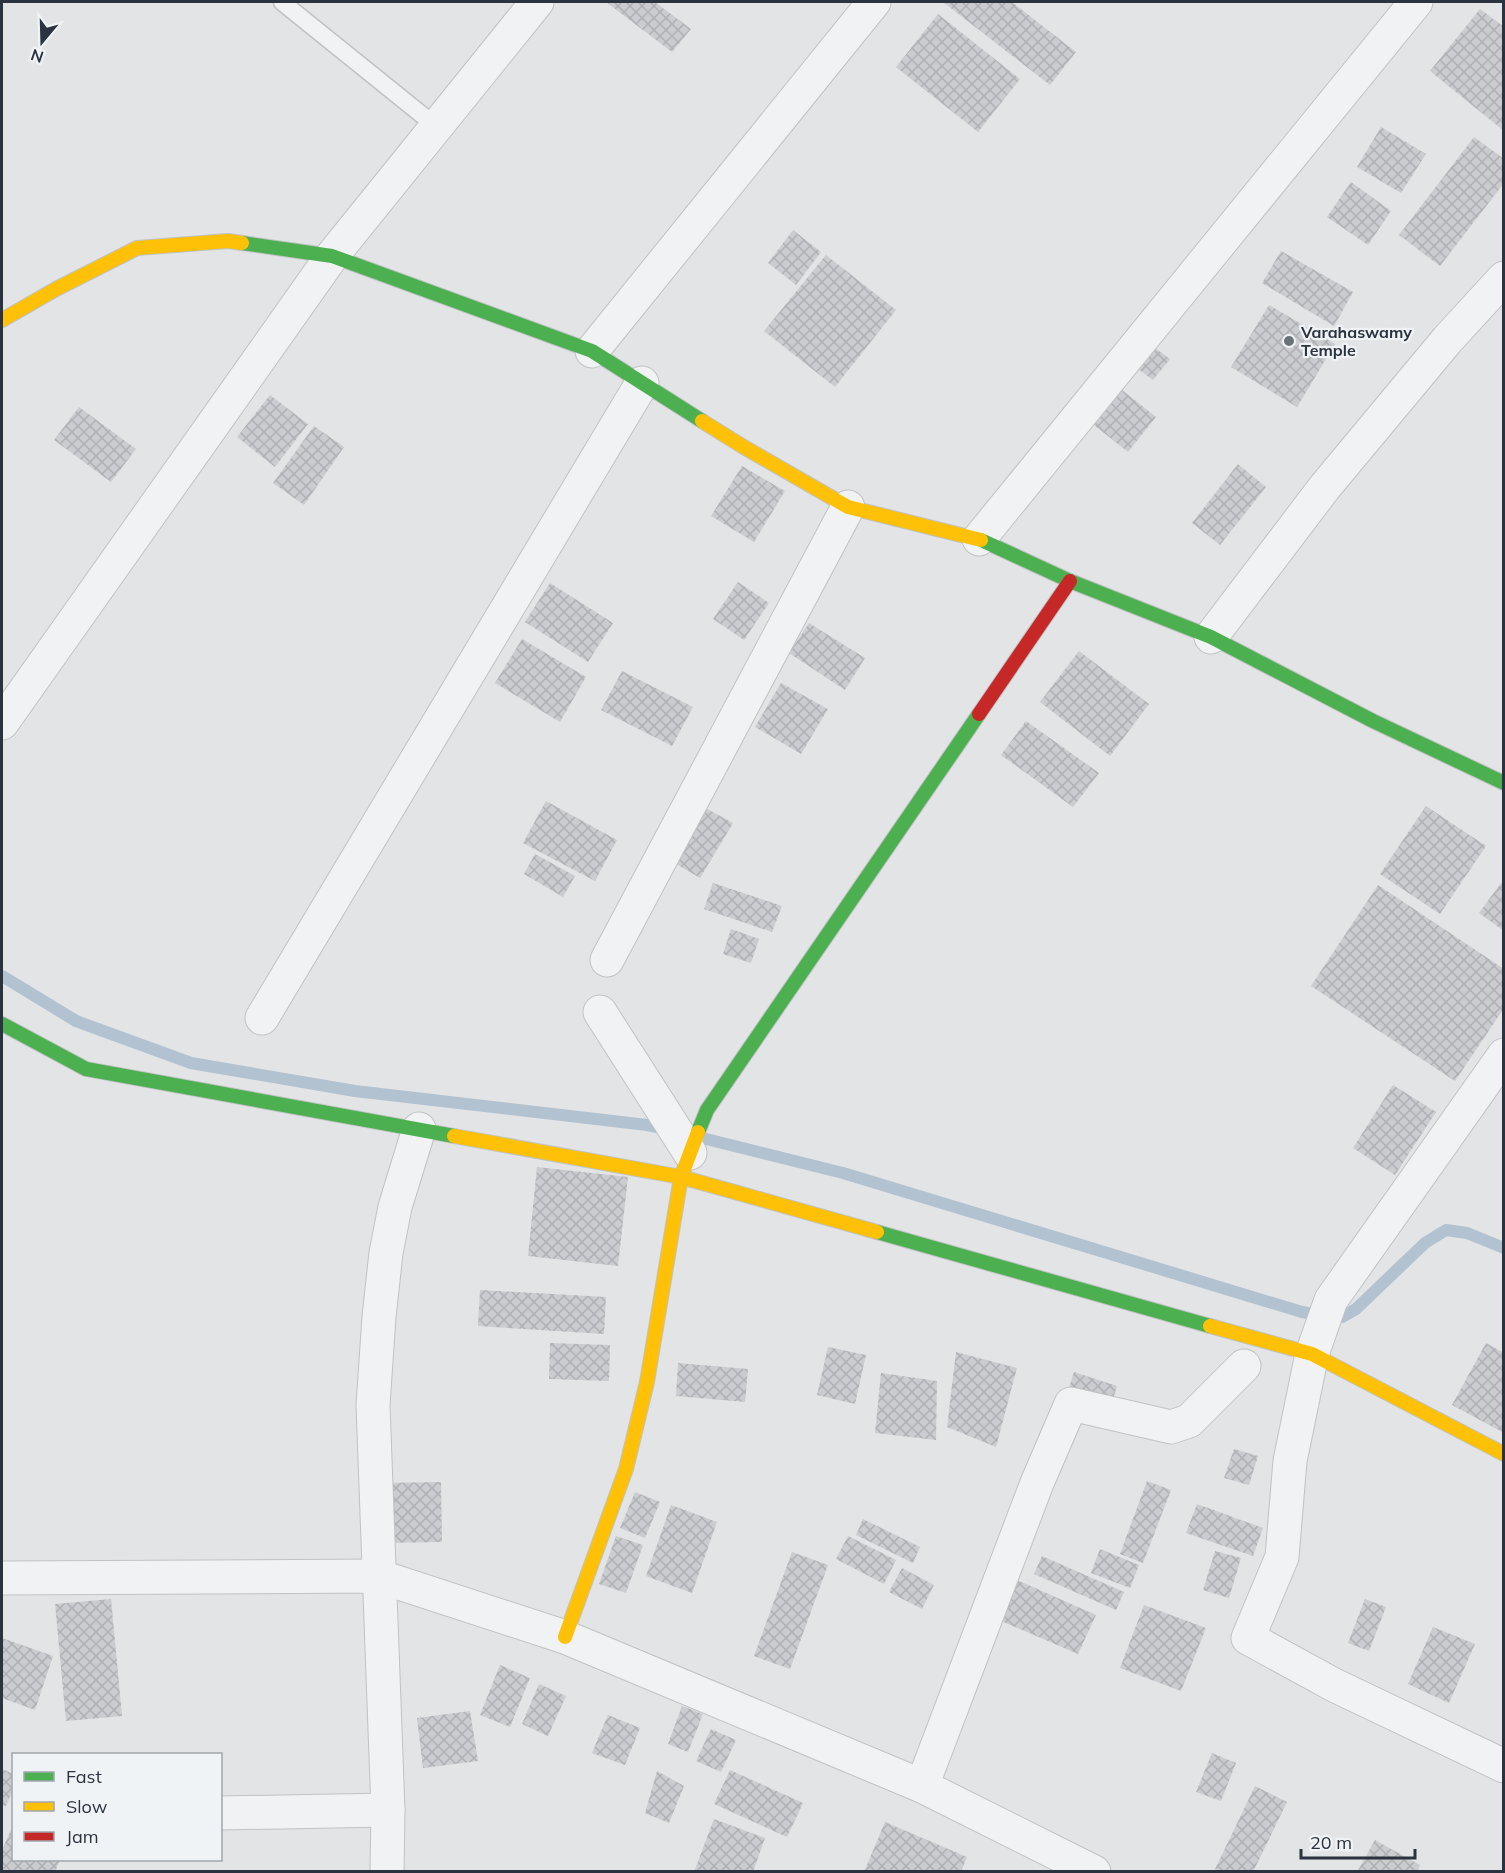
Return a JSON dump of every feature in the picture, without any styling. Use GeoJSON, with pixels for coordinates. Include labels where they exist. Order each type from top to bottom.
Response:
{"type":"FeatureCollection","features":[{"type":"Feature","properties":{"kind":"street"},"geometry":{"type":"LineString","coordinates":[[2,723],[332,256],[537,2]]}},
{"type":"Feature","properties":{"kind":"street"},"geometry":{"type":"LineString","coordinates":[[592,351],[873,2]]}},
{"type":"Feature","properties":{"kind":"street"},"geometry":{"type":"LineString","coordinates":[[979,539],[1416,2]]}},
{"type":"Feature","properties":{"kind":"street"},"geometry":{"type":"LineString","coordinates":[[2,320],[56,289],[137,248],[228,241],[332,256],[592,351],[742,446],[848,507],[979,539],[1070,582],[1211,637],[1373,721],[1503,783]]}},
{"type":"Feature","properties":{"kind":"street"},"geometry":{"type":"LineString","coordinates":[[1211,637],[1324,488],[1448,339],[1503,278]]}},
{"type":"Feature","properties":{"kind":"street"},"geometry":{"type":"LineString","coordinates":[[262,1018],[642,383]]}},
{"type":"Feature","properties":{"kind":"street"},"geometry":{"type":"LineString","coordinates":[[607,960],[848,507]]}},
{"type":"Feature","properties":{"kind":"street"},"geometry":{"type":"LineString","coordinates":[[565,1637],[626,1468],[647,1382],[685,1165],[707,1110],[1070,582]]}},
{"type":"Feature","properties":{"kind":"street"},"geometry":{"type":"LineString","coordinates":[[600,1012],[685,1165]]}},
{"type":"Feature","properties":{"kind":"street"},"geometry":{"type":"LineString","coordinates":[[2,1024],[86,1069],[419,1129],[685,1165],[1316,1343],[1503,1454]]}},
{"type":"Feature","properties":{"kind":"street"},"geometry":{"type":"LineString","coordinates":[[1503,1055],[1331,1300],[1316,1343],[1290,1461],[1282,1557],[1248,1638],[1334,1686],[1503,1766]]}},
{"type":"Feature","properties":{"kind":"street"},"geometry":{"type":"LineString","coordinates":[[387,1872],[388,1810],[378,1576],[374,1405],[379,1317],[386,1253],[395,1207],[419,1129]]}},
{"type":"Feature","properties":{"kind":"street"},"geometry":{"type":"LineString","coordinates":[[922,1786],[1037,1483],[1071,1404],[1171,1427],[1189,1421],[1244,1366]]}},
{"type":"Feature","properties":{"kind":"street"},"geometry":{"type":"LineString","coordinates":[[2,1578],[378,1576],[565,1637],[922,1786],[1095,1872]]}},
{"type":"Feature","properties":{"kind":"street"},"geometry":{"type":"LineString","coordinates":[[222,1813],[388,1810]]}},
{"type":"Feature","properties":{"kind":"lane"},"geometry":{"type":"LineString","coordinates":[[282,2],[437,127]]}},
{"type":"Feature","properties":{"kind":"building"},"geometry":{"type":"Polygon","coordinates":[[[606,2],[655,2],[691,29],[672,52],[606,2]]]}},
{"type":"Feature","properties":{"kind":"building"},"geometry":{"type":"Polygon","coordinates":[[[943,2],[1012,2],[1076,52],[1050,85],[943,2]]]}},
{"type":"Feature","properties":{"kind":"building"},"geometry":{"type":"Polygon","coordinates":[[[1480,9],[1504,27],[1504,131],[1430,71],[1480,9]]]}},
{"type":"Feature","properties":{"kind":"building"},"geometry":{"type":"Polygon","coordinates":[[[938,14],[1020,79],[978,132],[896,67],[938,14]]]}},
{"type":"Feature","properties":{"kind":"building"},"geometry":{"type":"Polygon","coordinates":[[[1381,127],[1426,154],[1401,193],[1357,167],[1381,127]]]}},
{"type":"Feature","properties":{"kind":"building"},"geometry":{"type":"Polygon","coordinates":[[[1474,137],[1504,159],[1504,183],[1440,266],[1399,235],[1474,137]]]}},
{"type":"Feature","properties":{"kind":"building"},"geometry":{"type":"Polygon","coordinates":[[[1351,182],[1391,211],[1368,245],[1327,217],[1351,182]]]}},
{"type":"Feature","properties":{"kind":"building"},"geometry":{"type":"Polygon","coordinates":[[[793,230],[821,252],[796,285],[768,263],[793,230]]]}},
{"type":"Feature","properties":{"kind":"building"},"geometry":{"type":"Polygon","coordinates":[[[1281,251],[1353,292],[1334,326],[1262,283],[1281,251]]]}},
{"type":"Feature","properties":{"kind":"building"},"geometry":{"type":"Polygon","coordinates":[[[826,255],[896,310],[835,387],[764,331],[826,255]]]}},
{"type":"Feature","properties":{"kind":"building"},"geometry":{"type":"Polygon","coordinates":[[[1269,305],[1335,344],[1297,407],[1231,367],[1269,305]]]}},
{"type":"Feature","properties":{"kind":"building"},"geometry":{"type":"Polygon","coordinates":[[[1143,339],[1170,359],[1153,380],[1126,360],[1143,339]]]}},
{"type":"Feature","properties":{"kind":"building"},"geometry":{"type":"Polygon","coordinates":[[[1122,390],[1156,417],[1128,452],[1094,425],[1122,390]]]}},
{"type":"Feature","properties":{"kind":"building"},"geometry":{"type":"Polygon","coordinates":[[[270,395],[308,424],[275,467],[237,437],[270,395]]]}},
{"type":"Feature","properties":{"kind":"building"},"geometry":{"type":"Polygon","coordinates":[[[79,407],[136,449],[111,482],[54,440],[79,407]]]}},
{"type":"Feature","properties":{"kind":"building"},"geometry":{"type":"Polygon","coordinates":[[[314,426],[344,447],[304,505],[273,483],[314,426]]]}},
{"type":"Feature","properties":{"kind":"building"},"geometry":{"type":"Polygon","coordinates":[[[1238,464],[1266,487],[1220,545],[1192,523],[1238,464]]]}},
{"type":"Feature","properties":{"kind":"building"},"geometry":{"type":"Polygon","coordinates":[[[742,466],[785,491],[754,542],[711,516],[742,466]]]}},
{"type":"Feature","properties":{"kind":"building"},"geometry":{"type":"Polygon","coordinates":[[[738,582],[769,603],[744,640],[713,619],[738,582]]]}},
{"type":"Feature","properties":{"kind":"building"},"geometry":{"type":"Polygon","coordinates":[[[550,583],[613,623],[588,662],[525,622],[550,583]]]}},
{"type":"Feature","properties":{"kind":"building"},"geometry":{"type":"Polygon","coordinates":[[[809,623],[865,658],[845,690],[789,653],[809,623]]]}},
{"type":"Feature","properties":{"kind":"building"},"geometry":{"type":"Polygon","coordinates":[[[522,639],[586,677],[560,722],[495,683],[522,639]]]}},
{"type":"Feature","properties":{"kind":"building"},"geometry":{"type":"Polygon","coordinates":[[[1079,651],[1149,704],[1110,756],[1040,702],[1079,651]]]}},
{"type":"Feature","properties":{"kind":"building"},"geometry":{"type":"Polygon","coordinates":[[[622,671],[693,707],[672,746],[601,710],[622,671]]]}},
{"type":"Feature","properties":{"kind":"building"},"geometry":{"type":"Polygon","coordinates":[[[781,683],[828,709],[801,754],[755,727],[781,683]]]}},
{"type":"Feature","properties":{"kind":"building"},"geometry":{"type":"Polygon","coordinates":[[[1026,721],[1099,773],[1073,807],[1001,755],[1026,721]]]}},
{"type":"Feature","properties":{"kind":"building"},"geometry":{"type":"Polygon","coordinates":[[[546,801],[617,840],[595,881],[523,843],[546,801]]]}},
{"type":"Feature","properties":{"kind":"building"},"geometry":{"type":"Polygon","coordinates":[[[700,805],[733,823],[700,878],[668,859],[700,805]]]}},
{"type":"Feature","properties":{"kind":"building"},"geometry":{"type":"Polygon","coordinates":[[[1426,806],[1486,846],[1440,914],[1380,874],[1426,806]]]}},
{"type":"Feature","properties":{"kind":"building"},"geometry":{"type":"Polygon","coordinates":[[[535,854],[575,876],[563,897],[524,874],[535,854]]]}},
{"type":"Feature","properties":{"kind":"building"},"geometry":{"type":"Polygon","coordinates":[[[1504,879],[1504,931],[1479,913],[1504,879]]]}},
{"type":"Feature","properties":{"kind":"building"},"geometry":{"type":"Polygon","coordinates":[[[713,883],[782,906],[772,932],[704,909],[713,883]]]}},
{"type":"Feature","properties":{"kind":"building"},"geometry":{"type":"Polygon","coordinates":[[[1378,885],[1504,969],[1504,1008],[1455,1081],[1311,986],[1378,885]]]}},
{"type":"Feature","properties":{"kind":"building"},"geometry":{"type":"Polygon","coordinates":[[[731,929],[759,939],[751,963],[723,954],[731,929]]]}},
{"type":"Feature","properties":{"kind":"building"},"geometry":{"type":"Polygon","coordinates":[[[1393,1085],[1436,1112],[1395,1175],[1353,1148],[1393,1085]]]}},
{"type":"Feature","properties":{"kind":"building"},"geometry":{"type":"Polygon","coordinates":[[[537,1167],[628,1177],[618,1266],[528,1256],[537,1167]]]}},
{"type":"Feature","properties":{"kind":"building"},"geometry":{"type":"Polygon","coordinates":[[[480,1290],[606,1297],[604,1334],[478,1326],[480,1290]]]}},
{"type":"Feature","properties":{"kind":"building"},"geometry":{"type":"Polygon","coordinates":[[[550,1343],[610,1345],[609,1381],[549,1379],[550,1343]]]}},
{"type":"Feature","properties":{"kind":"building"},"geometry":{"type":"Polygon","coordinates":[[[1486,1343],[1504,1353],[1504,1433],[1452,1405],[1486,1343]]]}},
{"type":"Feature","properties":{"kind":"building"},"geometry":{"type":"Polygon","coordinates":[[[828,1347],[866,1355],[855,1404],[817,1395],[828,1347]]]}},
{"type":"Feature","properties":{"kind":"building"},"geometry":{"type":"Polygon","coordinates":[[[956,1352],[1017,1368],[996,1447],[947,1427],[956,1352]]]}},
{"type":"Feature","properties":{"kind":"building"},"geometry":{"type":"Polygon","coordinates":[[[678,1363],[748,1369],[745,1402],[676,1396],[678,1363]]]}},
{"type":"Feature","properties":{"kind":"building"},"geometry":{"type":"Polygon","coordinates":[[[1074,1372],[1117,1386],[1109,1412],[1066,1397],[1074,1372]]]}},
{"type":"Feature","properties":{"kind":"building"},"geometry":{"type":"Polygon","coordinates":[[[881,1373],[937,1381],[936,1440],[875,1433],[881,1373]]]}},
{"type":"Feature","properties":{"kind":"building"},"geometry":{"type":"Polygon","coordinates":[[[1234,1449],[1258,1456],[1249,1485],[1224,1478],[1234,1449]]]}},
{"type":"Feature","properties":{"kind":"building"},"geometry":{"type":"Polygon","coordinates":[[[1147,1481],[1171,1490],[1143,1563],[1120,1554],[1147,1481]]]}},
{"type":"Feature","properties":{"kind":"building"},"geometry":{"type":"Polygon","coordinates":[[[441,1482],[442,1542],[380,1543],[379,1483],[441,1482]]]}},
{"type":"Feature","properties":{"kind":"building"},"geometry":{"type":"Polygon","coordinates":[[[635,1492],[660,1502],[645,1538],[620,1528],[635,1492]]]}},
{"type":"Feature","properties":{"kind":"building"},"geometry":{"type":"Polygon","coordinates":[[[1197,1504],[1263,1528],[1253,1556],[1186,1533],[1197,1504]]]}},
{"type":"Feature","properties":{"kind":"building"},"geometry":{"type":"Polygon","coordinates":[[[671,1505],[717,1522],[692,1593],[646,1576],[671,1505]]]}},
{"type":"Feature","properties":{"kind":"building"},"geometry":{"type":"Polygon","coordinates":[[[863,1519],[920,1547],[913,1563],[856,1535],[863,1519]]]}},
{"type":"Feature","properties":{"kind":"building"},"geometry":{"type":"Polygon","coordinates":[[[616,1536],[643,1545],[626,1593],[599,1584],[616,1536]]]}},
{"type":"Feature","properties":{"kind":"building"},"geometry":{"type":"Polygon","coordinates":[[[848,1536],[896,1560],[884,1584],[836,1559],[848,1536]]]}},
{"type":"Feature","properties":{"kind":"building"},"geometry":{"type":"Polygon","coordinates":[[[1100,1549],[1139,1565],[1130,1588],[1091,1573],[1100,1549]]]}},
{"type":"Feature","properties":{"kind":"building"},"geometry":{"type":"Polygon","coordinates":[[[1215,1551],[1241,1558],[1229,1598],[1203,1590],[1215,1551]]]}},
{"type":"Feature","properties":{"kind":"building"},"geometry":{"type":"Polygon","coordinates":[[[792,1552],[828,1565],[790,1669],[754,1656],[792,1552]]]}},
{"type":"Feature","properties":{"kind":"building"},"geometry":{"type":"Polygon","coordinates":[[[1042,1556],[1124,1592],[1116,1610],[1034,1574],[1042,1556]]]}},
{"type":"Feature","properties":{"kind":"building"},"geometry":{"type":"Polygon","coordinates":[[[902,1568],[934,1585],[922,1609],[889,1592],[902,1568]]]}},
{"type":"Feature","properties":{"kind":"building"},"geometry":{"type":"Polygon","coordinates":[[[1017,1580],[1096,1615],[1078,1654],[999,1620],[1017,1580]]]}},
{"type":"Feature","properties":{"kind":"building"},"geometry":{"type":"Polygon","coordinates":[[[111,1599],[122,1716],[66,1721],[55,1604],[111,1599]]]}},
{"type":"Feature","properties":{"kind":"building"},"geometry":{"type":"Polygon","coordinates":[[[1365,1599],[1386,1607],[1369,1651],[1348,1643],[1365,1599]]]}},
{"type":"Feature","properties":{"kind":"building"},"geometry":{"type":"Polygon","coordinates":[[[1144,1605],[1206,1628],[1181,1691],[1120,1668],[1144,1605]]]}},
{"type":"Feature","properties":{"kind":"building"},"geometry":{"type":"Polygon","coordinates":[[[1433,1627],[1475,1644],[1449,1703],[1408,1684],[1433,1627]]]}},
{"type":"Feature","properties":{"kind":"building"},"geometry":{"type":"Polygon","coordinates":[[[2,1638],[53,1656],[35,1710],[2,1698],[2,1638]]]}},
{"type":"Feature","properties":{"kind":"building"},"geometry":{"type":"Polygon","coordinates":[[[500,1665],[530,1678],[510,1727],[480,1715],[500,1665]]]}},
{"type":"Feature","properties":{"kind":"building"},"geometry":{"type":"Polygon","coordinates":[[[539,1684],[566,1696],[548,1736],[522,1724],[539,1684]]]}},
{"type":"Feature","properties":{"kind":"building"},"geometry":{"type":"Polygon","coordinates":[[[682,1706],[703,1714],[688,1752],[668,1744],[682,1706]]]}},
{"type":"Feature","properties":{"kind":"building"},"geometry":{"type":"Polygon","coordinates":[[[470,1711],[478,1761],[423,1768],[417,1718],[470,1711]]]}},
{"type":"Feature","properties":{"kind":"building"},"geometry":{"type":"Polygon","coordinates":[[[608,1715],[640,1728],[625,1765],[592,1753],[608,1715]]]}},
{"type":"Feature","properties":{"kind":"building"},"geometry":{"type":"Polygon","coordinates":[[[711,1729],[736,1740],[721,1772],[696,1761],[711,1729]]]}},
{"type":"Feature","properties":{"kind":"building"},"geometry":{"type":"Polygon","coordinates":[[[1212,1753],[1236,1763],[1221,1801],[1196,1792],[1212,1753]]]}},
{"type":"Feature","properties":{"kind":"building"},"geometry":{"type":"Polygon","coordinates":[[[2,1769],[12,1773],[12,1792],[6,1806],[2,1805],[2,1769]]]}},
{"type":"Feature","properties":{"kind":"building"},"geometry":{"type":"Polygon","coordinates":[[[730,1770],[803,1803],[787,1837],[714,1804],[730,1770]]]}},
{"type":"Feature","properties":{"kind":"building"},"geometry":{"type":"Polygon","coordinates":[[[657,1771],[684,1786],[669,1823],[645,1813],[657,1771]]]}},
{"type":"Feature","properties":{"kind":"building"},"geometry":{"type":"Polygon","coordinates":[[[1255,1786],[1287,1802],[1253,1872],[1221,1872],[1215,1869],[1255,1786]]]}},
{"type":"Feature","properties":{"kind":"building"},"geometry":{"type":"Polygon","coordinates":[[[714,1819],[765,1838],[753,1872],[694,1872],[714,1819]]]}},
{"type":"Feature","properties":{"kind":"building"},"geometry":{"type":"Polygon","coordinates":[[[885,1822],[967,1857],[961,1872],[864,1872],[885,1822]]]}},
{"type":"Feature","properties":{"kind":"building"},"geometry":{"type":"Polygon","coordinates":[[[12,1828],[12,1861],[60,1861],[55,1872],[2,1872],[2,1850],[12,1828]]]}},
{"type":"Feature","properties":{"kind":"building"},"geometry":{"type":"Polygon","coordinates":[[[1375,1840],[1420,1865],[1417,1872],[1357,1872],[1375,1840]]]}},
{"type":"Feature","properties":{"kind":"waterway"},"geometry":{"type":"LineString","coordinates":[[2,976],[76,1021],[191,1063],[355,1091],[667,1129]]}},
{"type":"Feature","properties":{"kind":"waterway"},"geometry":{"type":"LineString","coordinates":[[698,1137],[843,1173],[1302,1312],[1332,1317],[1342,1317],[1356,1309],[1425,1243],[1446,1230],[1467,1233],[1504,1248]]}},
{"type":"Feature","properties":{"kind":"traffic: fast"},"geometry":{"type":"LineString","coordinates":[[242,243],[332,256],[592,351],[702,421]]}},
{"type":"Feature","properties":{"kind":"traffic: fast"},"geometry":{"type":"LineString","coordinates":[[981,540],[1070,581],[1211,637],[1373,721],[1504,783]]}},
{"type":"Feature","properties":{"kind":"traffic: fast"},"geometry":{"type":"LineString","coordinates":[[698,1132],[707,1110],[979,714]]}},
{"type":"Feature","properties":{"kind":"traffic: fast"},"geometry":{"type":"LineString","coordinates":[[2,1024],[86,1069],[454,1136]]}},
{"type":"Feature","properties":{"kind":"traffic: fast"},"geometry":{"type":"LineString","coordinates":[[877,1232],[1210,1326]]}},
{"type":"Feature","properties":{"kind":"traffic: slow"},"geometry":{"type":"LineString","coordinates":[[2,320],[56,289],[137,248],[228,241],[242,243]]}},
{"type":"Feature","properties":{"kind":"traffic: slow"},"geometry":{"type":"LineString","coordinates":[[702,421],[848,507],[981,540]]}},
{"type":"Feature","properties":{"kind":"traffic: slow"},"geometry":{"type":"LineString","coordinates":[[565,1637],[626,1469],[647,1382],[681,1177],[698,1132]]}},
{"type":"Feature","properties":{"kind":"traffic: slow"},"geometry":{"type":"LineString","coordinates":[[454,1136],[681,1177],[877,1232]]}},
{"type":"Feature","properties":{"kind":"traffic: slow"},"geometry":{"type":"LineString","coordinates":[[1210,1326],[1312,1354],[1504,1454]]}},
{"type":"Feature","properties":{"kind":"traffic: jam"},"geometry":{"type":"LineString","coordinates":[[979,714],[1070,581]]}},
{"type":"Feature","properties":{"kind":"place","name":"Varahaswamy Temple"},"geometry":{"type":"Point","coordinates":[1289,341]}}]}
